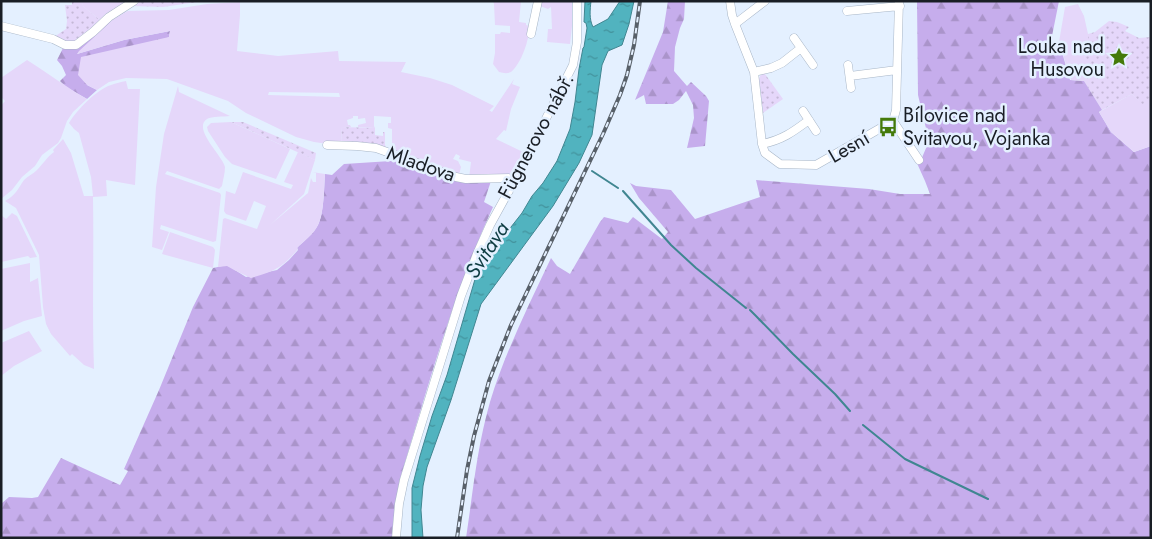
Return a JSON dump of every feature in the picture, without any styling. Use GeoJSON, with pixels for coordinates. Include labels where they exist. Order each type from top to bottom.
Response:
{"type":"FeatureCollection","features":[{"type":"Feature","properties":{"kind":"street"},"geometry":{"type":"LineString","coordinates":[[1,26],[53,39],[65,45],[76,45],[108,17],[134,1]]}},
{"type":"Feature","properties":{"kind":"street"},"geometry":{"type":"LineString","coordinates":[[531,34],[538,1]]}},
{"type":"Feature","properties":{"kind":"street","name":"Fügnerovo nábř."},"geometry":{"type":"LineString","coordinates":[[396,538],[399,504],[404,480],[461,296],[490,225],[574,65],[577,42],[577,1]]}},
{"type":"Feature","properties":{"kind":"street"},"geometry":{"type":"LineString","coordinates":[[730,1],[735,24],[754,72],[762,144],[775,141],[791,133],[809,120]]}},
{"type":"Feature","properties":{"kind":"street"},"geometry":{"type":"LineString","coordinates":[[735,24],[765,1]]}},
{"type":"Feature","properties":{"kind":"street","name":"Lesní"},"geometry":{"type":"LineString","coordinates":[[762,144],[765,153],[780,164],[816,165],[892,121],[896,110],[900,4],[847,11]]}},
{"type":"Feature","properties":{"kind":"street"},"geometry":{"type":"LineString","coordinates":[[794,38],[814,65]]}},
{"type":"Feature","properties":{"kind":"street"},"geometry":{"type":"LineString","coordinates":[[754,72],[782,64],[801,48]]}},
{"type":"Feature","properties":{"kind":"street"},"geometry":{"type":"LineString","coordinates":[[848,65],[851,88]]}},
{"type":"Feature","properties":{"kind":"street"},"geometry":{"type":"LineString","coordinates":[[850,76],[897,70]]}},
{"type":"Feature","properties":{"kind":"street"},"geometry":{"type":"LineString","coordinates":[[803,111],[816,131]]}},
{"type":"Feature","properties":{"kind":"street"},"geometry":{"type":"LineString","coordinates":[[892,121],[919,160]]}},
{"type":"Feature","properties":{"kind":"street","name":"Mladova"},"geometry":{"type":"LineString","coordinates":[[328,145],[376,148],[466,179],[516,178]]}},
{"type":"Feature","properties":{"kind":"shaded area"},"geometry":{"type":"Polygon","coordinates":[[[72,1],[80,1],[84,7],[100,20],[93,28],[71,44],[54,37],[66,29],[65,5],[72,5],[72,1]]]}},
{"type":"Feature","properties":{"kind":"shaded area"},"geometry":{"type":"Polygon","coordinates":[[[80,1],[131,1],[100,20],[84,7],[80,1]]]}},
{"type":"Feature","properties":{"kind":"shaded area"},"geometry":{"type":"Polygon","coordinates":[[[139,1],[204,1],[163,7],[133,6],[139,1]]]}},
{"type":"Feature","properties":{"kind":"shaded area"},"geometry":{"type":"Polygon","coordinates":[[[493,1],[521,1],[519,22],[530,26],[522,57],[515,68],[508,73],[499,72],[493,64],[495,34],[500,34],[501,32],[510,33],[510,26],[495,25],[493,1]]]}},
{"type":"Feature","properties":{"kind":"shaded area"},"geometry":{"type":"Polygon","coordinates":[[[541,1],[572,1],[570,44],[547,42],[548,29],[552,29],[551,7],[548,9],[540,6],[541,1]]]}},
{"type":"Feature","properties":{"kind":"shaded area"},"geometry":{"type":"Polygon","coordinates":[[[240,2],[237,51],[278,56],[338,51],[339,61],[406,62],[401,72],[452,85],[494,106],[489,110],[492,112],[514,79],[512,84],[520,87],[511,109],[506,131],[504,130],[496,139],[523,152],[508,176],[469,178],[471,162],[459,159],[460,156],[456,154],[453,159],[458,161],[461,167],[459,175],[392,151],[392,129],[388,128],[388,123],[391,123],[391,117],[374,116],[375,128],[355,127],[366,123],[365,118],[358,119],[358,116],[353,116],[353,118],[347,120],[348,125],[351,127],[341,127],[342,144],[328,144],[296,137],[246,113],[228,101],[167,79],[126,78],[109,82],[97,90],[87,85],[78,75],[81,57],[169,37],[170,31],[124,40],[77,54],[115,18],[128,11],[169,10],[207,4],[240,2]],[[269,92],[268,95],[340,97],[339,93],[269,92]]]}},
{"type":"Feature","properties":{"kind":"shaded area"},"geometry":{"type":"Polygon","coordinates":[[[1078,4],[1084,16],[1088,34],[1088,44],[1084,59],[1084,81],[1071,80],[1059,42],[1065,7],[1078,4]]]}},
{"type":"Feature","properties":{"kind":"shaded area"},"geometry":{"type":"Polygon","coordinates":[[[1109,21],[1129,27],[1125,31],[1139,38],[1151,37],[1151,102],[1145,108],[1132,94],[1102,110],[1084,81],[1084,59],[1088,44],[1088,34],[1095,32],[1109,21]]]}},
{"type":"Feature","properties":{"kind":"shaded area"},"geometry":{"type":"Polygon","coordinates":[[[27,60],[87,99],[73,112],[67,121],[58,143],[42,155],[35,166],[1,199],[1,106],[5,101],[1,97],[1,78],[27,60]]]}},
{"type":"Feature","properties":{"kind":"shaded area"},"geometry":{"type":"Polygon","coordinates":[[[762,74],[765,74],[783,99],[763,113],[759,79],[762,74]]]}},
{"type":"Feature","properties":{"kind":"shaded area"},"geometry":{"type":"Polygon","coordinates":[[[126,81],[128,89],[140,89],[135,185],[106,180],[107,196],[93,197],[94,369],[84,365],[72,354],[70,356],[51,334],[46,324],[43,307],[39,255],[16,208],[5,201],[54,152],[53,150],[63,139],[71,153],[84,196],[93,196],[91,177],[79,133],[69,123],[77,112],[99,91],[126,81]]]}},
{"type":"Feature","properties":{"kind":"shaded area"},"geometry":{"type":"Polygon","coordinates":[[[178,86],[179,92],[230,116],[209,118],[203,123],[206,136],[223,162],[225,169],[222,186],[219,189],[167,171],[165,174],[220,193],[221,195],[216,241],[213,242],[161,225],[160,229],[169,232],[162,250],[152,247],[156,187],[164,134],[178,86]]]}},
{"type":"Feature","properties":{"kind":"shaded area"},"geometry":{"type":"Polygon","coordinates":[[[1132,94],[1145,107],[1151,102],[1151,146],[1134,152],[1111,132],[1099,112],[1132,94]]]}},
{"type":"Feature","properties":{"kind":"shaded area"},"geometry":{"type":"Polygon","coordinates":[[[231,122],[243,122],[316,153],[315,160],[231,122]]]}},
{"type":"Feature","properties":{"kind":"shaded area"},"geometry":{"type":"Polygon","coordinates":[[[231,122],[290,149],[276,179],[232,164],[225,157],[207,127],[211,123],[231,122]]]}},
{"type":"Feature","properties":{"kind":"shaded area"},"geometry":{"type":"Polygon","coordinates":[[[341,127],[375,128],[375,135],[383,136],[383,132],[385,132],[387,150],[342,144],[341,127]]]}},
{"type":"Feature","properties":{"kind":"shaded area"},"geometry":{"type":"Polygon","coordinates":[[[298,152],[315,160],[304,194],[270,225],[308,193],[311,178],[313,182],[316,182],[316,173],[312,172],[325,174],[323,207],[316,228],[287,261],[266,273],[251,278],[227,266],[218,267],[223,219],[225,218],[257,229],[266,206],[254,201],[246,221],[226,214],[224,211],[226,191],[235,194],[243,172],[291,189],[293,185],[284,182],[298,152]]]}},
{"type":"Feature","properties":{"kind":"shaded area"},"geometry":{"type":"Polygon","coordinates":[[[12,213],[17,216],[37,257],[30,258],[28,256],[1,262],[1,215],[6,219],[12,213]]]}},
{"type":"Feature","properties":{"kind":"shaded area"},"geometry":{"type":"Polygon","coordinates":[[[170,232],[213,247],[215,250],[213,268],[162,254],[170,232]]]}},
{"type":"Feature","properties":{"kind":"shaded area"},"geometry":{"type":"Polygon","coordinates":[[[30,263],[30,282],[38,278],[42,316],[1,331],[1,269],[30,263]]]}},
{"type":"Feature","properties":{"kind":"shaded area"},"geometry":{"type":"Polygon","coordinates":[[[29,331],[42,351],[14,366],[1,376],[1,343],[29,331]]]}},
{"type":"Feature","properties":{"kind":"green space"},"geometry":{"type":"Polygon","coordinates":[[[668,1],[685,1],[684,19],[675,47],[674,71],[687,86],[691,82],[709,101],[705,146],[687,148],[694,118],[693,105],[686,91],[673,104],[646,104],[644,95],[635,100],[663,32],[668,1]]]}},
{"type":"Feature","properties":{"kind":"green space"},"geometry":{"type":"Polygon","coordinates":[[[917,1],[1059,1],[1051,41],[1059,42],[1070,80],[1084,81],[1102,110],[1099,112],[1111,132],[1134,152],[1151,146],[1151,538],[466,538],[479,453],[490,402],[510,347],[551,258],[557,266],[570,274],[604,217],[628,223],[633,217],[662,239],[668,232],[639,198],[630,183],[636,186],[671,190],[695,219],[760,197],[756,180],[869,189],[900,194],[930,194],[916,161],[921,160],[929,141],[918,95],[917,1]]]}},
{"type":"Feature","properties":{"kind":"green space"},"geometry":{"type":"Polygon","coordinates":[[[127,11],[115,18],[77,54],[124,40],[170,31],[169,37],[87,85],[97,90],[87,99],[66,87],[60,81],[66,75],[57,60],[64,46],[67,48],[113,16],[127,11]]]}},
{"type":"Feature","properties":{"kind":"green space"},"geometry":{"type":"Polygon","coordinates":[[[391,161],[415,164],[491,181],[484,202],[493,207],[453,307],[431,375],[400,479],[395,504],[392,538],[1,538],[1,504],[9,497],[38,497],[61,458],[120,485],[128,471],[124,469],[193,307],[213,268],[227,265],[246,277],[277,270],[289,260],[318,225],[323,208],[325,174],[332,175],[344,164],[391,161]]]}},
{"type":"Feature","properties":{"kind":"water"},"geometry":{"type":"Polygon","coordinates":[[[585,1],[591,1],[590,18],[593,27],[608,19],[620,1],[634,1],[622,45],[608,51],[602,65],[592,135],[579,163],[553,206],[481,304],[451,400],[427,467],[421,510],[423,538],[412,538],[412,488],[432,416],[447,375],[478,269],[543,183],[557,161],[570,129],[587,28],[584,22],[585,1]]]}},
{"type":"Feature","properties":{"kind":"waterway"},"geometry":{"type":"LineString","coordinates":[[592,171],[618,188]]}},
{"type":"Feature","properties":{"kind":"waterway"},"geometry":{"type":"LineString","coordinates":[[623,191],[671,245],[696,268],[746,308]]}},
{"type":"Feature","properties":{"kind":"waterway"},"geometry":{"type":"LineString","coordinates":[[750,310],[850,411]]}},
{"type":"Feature","properties":{"kind":"waterway"},"geometry":{"type":"LineString","coordinates":[[863,425],[905,459],[988,499]]}},
{"type":"Feature","properties":{"kind":"railway"},"geometry":{"type":"LineString","coordinates":[[457,538],[467,470],[489,381],[511,325],[620,95],[634,45],[640,1]]}},
{"type":"Feature","properties":{"kind":"place","name":"Louka nad Husovou"},"geometry":{"type":"Point","coordinates":[1119,57]}},
{"type":"Feature","properties":{"kind":"place","name":"Bílovice nad Svitavou, Vojanka"},"geometry":{"type":"Point","coordinates":[888,127]}},
{"type":"Feature","properties":{"kind":"water label","name":"Svitava"},"geometry":{"type":"Point","coordinates":[487,250]}}]}
